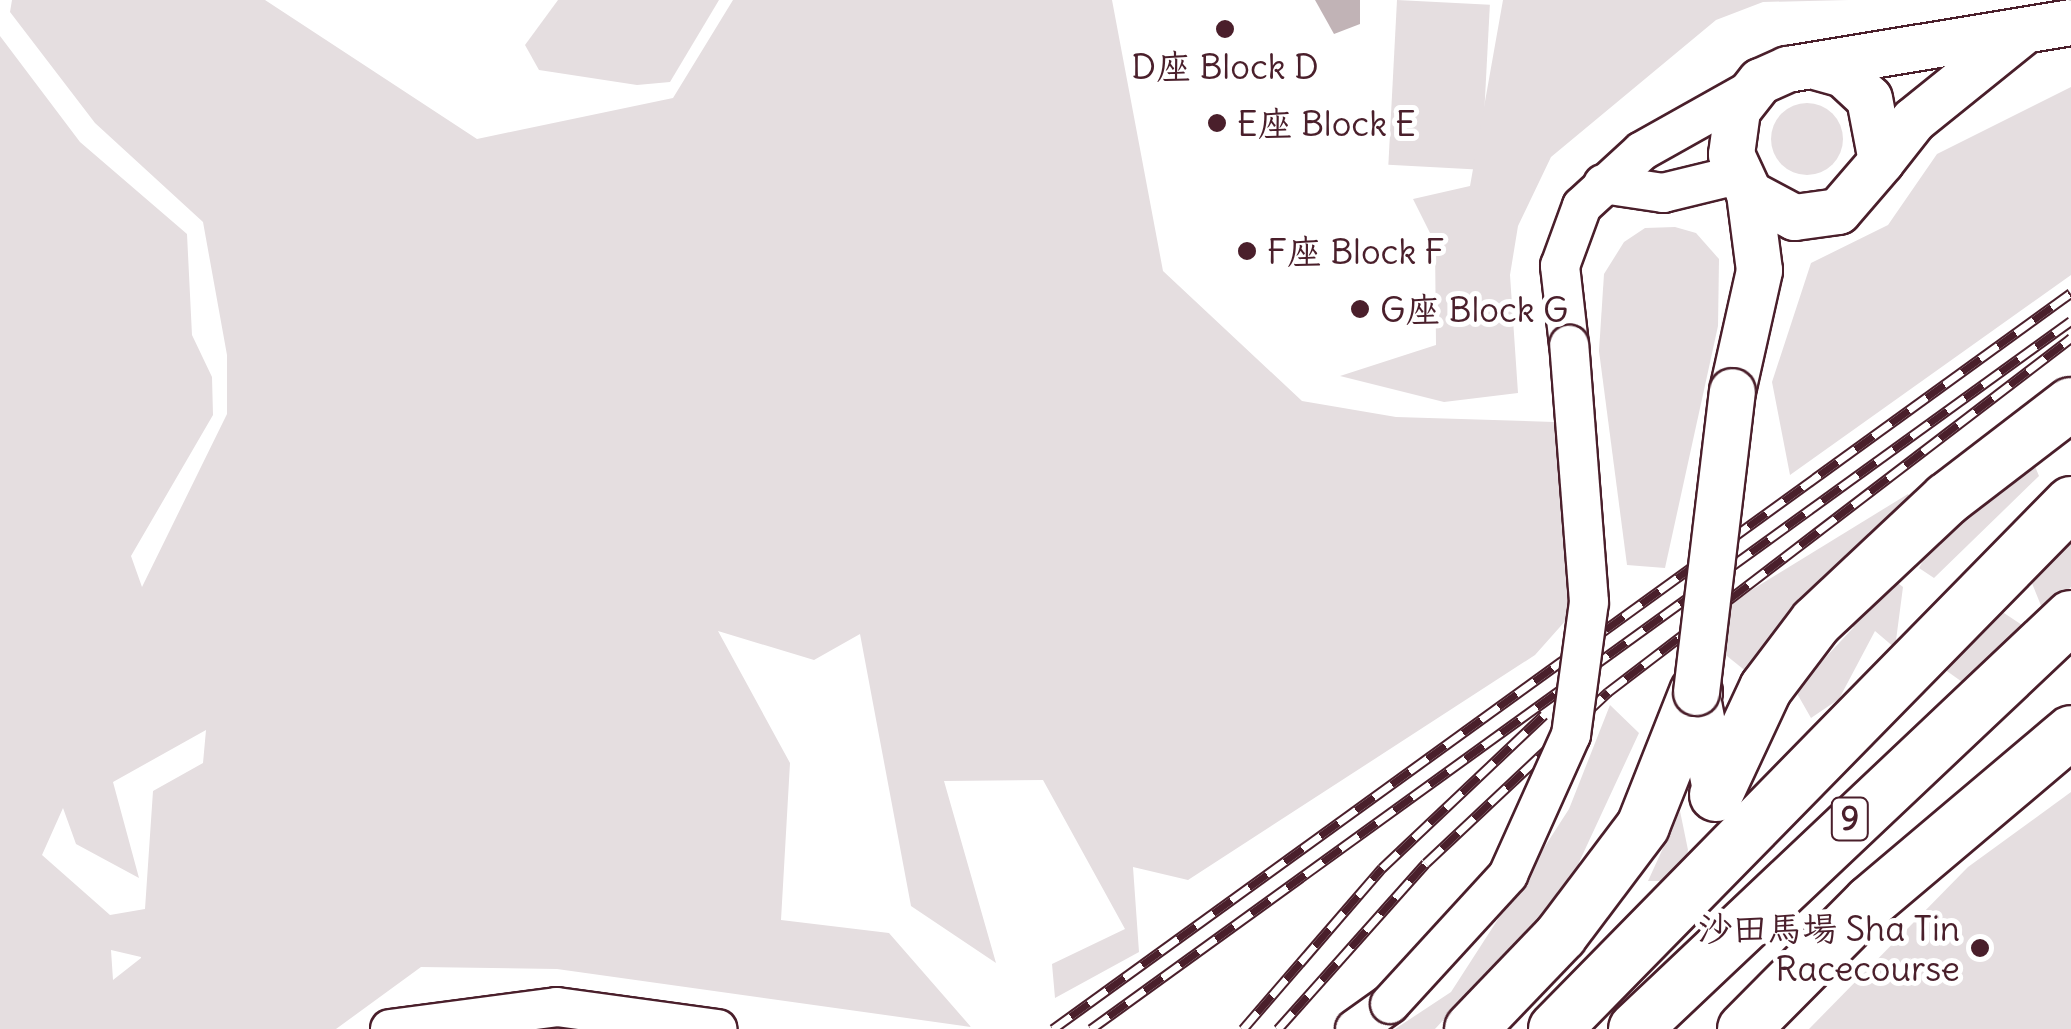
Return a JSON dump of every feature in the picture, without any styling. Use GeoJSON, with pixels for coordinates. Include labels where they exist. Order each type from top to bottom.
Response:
{"type":"FeatureCollection","features":[{"type":"Feature","properties":{"kind":"highway"},"geometry":{"type":"LineString","coordinates":[[1716,795],[1753,716],[1816,622],[1879,559],[2071,404]]}},
{"type":"Feature","properties":{"kind":"highway"},"geometry":{"type":"LineString","coordinates":[[1555,1029],[2071,503]]}},
{"type":"Feature","properties":{"kind":"highway","name":"9"},"geometry":{"type":"LineString","coordinates":[[1636,1029],[2071,616]]}},
{"type":"Feature","properties":{"kind":"highway"},"geometry":{"type":"LineString","coordinates":[[1471,1029],[1607,878],[1667,771],[1696,692]]}},
{"type":"Feature","properties":{"kind":"highway","name":"9"},"geometry":{"type":"LineString","coordinates":[[1744,1029],[1870,902],[2071,732]]}},
{"type":"Feature","properties":{"kind":"main road"},"geometry":{"type":"LineString","coordinates":[[1716,795],[1696,692],[1732,391],[1759,270],[1731,131],[1749,91],[1774,73],[2071,22]]}},
{"type":"Feature","properties":{"kind":"main road"},"geometry":{"type":"LineString","coordinates":[[1743,184],[1779,213],[1824,216],[1859,197],[1913,120],[2021,33]]}},
{"type":"Feature","properties":{"kind":"main road"},"geometry":{"type":"LineString","coordinates":[[1816,66],[1844,74],[1869,98],[1881,161]]}},
{"type":"Feature","properties":{"kind":"street"},"geometry":{"type":"LineString","coordinates":[[1355,1029],[1482,912],[1528,841],[1572,734],[1589,602],[1560,266],[1568,232],[1603,184],[1642,150],[1749,91]]}},
{"type":"Feature","properties":{"kind":"street"},"geometry":{"type":"LineString","coordinates":[[1603,184],[1664,193],[1743,184]]}},
{"type":"Feature","properties":{"kind":"street"},"geometry":{"type":"LineString","coordinates":[[390,1029],[557,1007],[717,1029]]}},
{"type":"Feature","properties":{"kind":"shaded area"},"geometry":{"type":"Polygon","coordinates":[[[12,0],[265,0],[477,139],[673,98],[733,0],[1112,0],[1163,271],[1302,401],[1396,417],[1554,422],[1571,478],[1583,601],[1535,655],[1188,880],[1133,867],[1139,952],[1055,998],[1052,964],[1125,929],[1043,780],[944,781],[996,963],[911,906],[860,634],[814,660],[718,631],[790,763],[781,920],[889,933],[971,1027],[557,969],[421,967],[336,1029],[0,1029],[0,36],[80,142],[187,234],[192,335],[212,377],[213,415],[131,556],[142,587],[227,414],[227,355],[203,222],[95,123],[10,12],[12,0]],[[206,730],[113,782],[139,878],[76,844],[63,808],[42,855],[110,915],[145,909],[153,791],[203,763],[206,730]],[[111,950],[113,980],[141,958],[141,957],[111,950]]]}},
{"type":"Feature","properties":{"kind":"shaded area"},"geometry":{"type":"Polygon","coordinates":[[[558,0],[719,0],[670,82],[637,85],[539,70],[525,45],[558,0]]]}},
{"type":"Feature","properties":{"kind":"shaded area"},"geometry":{"type":"Polygon","coordinates":[[[1315,0],[1360,0],[1360,24],[1334,34],[1315,0]]]}},
{"type":"Feature","properties":{"kind":"shaded area"},"geometry":{"type":"Polygon","coordinates":[[[1397,0],[1490,5],[1481,170],[1388,165],[1397,0]]]}},
{"type":"Feature","properties":{"kind":"shaded area"},"geometry":{"type":"Polygon","coordinates":[[[1503,0],[1849,0],[1763,2],[1716,20],[1551,157],[1518,226],[1510,275],[1518,393],[1444,402],[1340,376],[1436,345],[1435,243],[1413,199],[1470,186],[1503,0]]]}},
{"type":"Feature","properties":{"kind":"shaded area"},"geometry":{"type":"Polygon","coordinates":[[[2071,87],[2071,275],[1790,475],[1772,382],[1811,263],[1888,225],[1937,154],[2071,87]]]}},
{"type":"Feature","properties":{"kind":"shaded area"},"geometry":{"type":"Polygon","coordinates":[[[1807,103],[1833,113],[1843,139],[1833,165],[1807,175],[1781,165],[1771,139],[1781,113],[1807,103]]]}},
{"type":"Feature","properties":{"kind":"shaded area"},"geometry":{"type":"Polygon","coordinates":[[[1675,227],[1696,233],[1719,259],[1718,326],[1665,568],[1627,565],[1599,351],[1604,274],[1624,242],[1645,228],[1675,227]]]}},
{"type":"Feature","properties":{"kind":"shaded area"},"geometry":{"type":"Polygon","coordinates":[[[2034,464],[2039,476],[1934,578],[1919,568],[1955,502],[2000,491],[2034,464]]]}},
{"type":"Feature","properties":{"kind":"shaded area"},"geometry":{"type":"Polygon","coordinates":[[[1908,494],[1918,510],[1758,681],[1691,627],[1908,494]]]}},
{"type":"Feature","properties":{"kind":"shaded area"},"geometry":{"type":"Polygon","coordinates":[[[2071,510],[2071,587],[2044,613],[2023,561],[2071,510]]]}},
{"type":"Feature","properties":{"kind":"shaded area"},"geometry":{"type":"Polygon","coordinates":[[[1890,577],[1903,587],[1895,648],[1875,631],[1839,699],[1811,718],[1795,690],[1854,627],[1829,624],[1890,577]]]}},
{"type":"Feature","properties":{"kind":"shaded area"},"geometry":{"type":"Polygon","coordinates":[[[1983,599],[2025,627],[1965,684],[1930,659],[1983,599]]]}},
{"type":"Feature","properties":{"kind":"shaded area"},"geometry":{"type":"Polygon","coordinates":[[[1610,705],[1639,733],[1569,884],[1435,1029],[1395,1029],[1451,992],[1569,809],[1610,705]]]}},
{"type":"Feature","properties":{"kind":"shaded area","name":"沙田馬場 Sha Tin Racecourse"},"geometry":{"type":"Polygon","coordinates":[[[2071,792],[2071,1029],[1809,1029],[1968,867],[2071,792]]]}},
{"type":"Feature","properties":{"kind":"shaded area"},"geometry":{"type":"Polygon","coordinates":[[[1680,811],[1688,850],[1681,881],[1648,881],[1680,811]]]}},
{"type":"Feature","properties":{"kind":"railway"},"geometry":{"type":"LineString","coordinates":[[1053,1029],[2071,293]]}},
{"type":"Feature","properties":{"kind":"railway"},"geometry":{"type":"LineString","coordinates":[[1091,1029],[2071,321]]}},
{"type":"Feature","properties":{"kind":"railway"},"geometry":{"type":"LineString","coordinates":[[1278,1029],[1426,863],[1608,692],[2071,338]]}},
{"type":"Feature","properties":{"kind":"railway"},"geometry":{"type":"LineString","coordinates":[[1243,1029],[1382,868],[1544,715]]}},
{"type":"Feature","properties":{"kind":"place","name":"D座 Block D"},"geometry":{"type":"Point","coordinates":[1225,29]}},
{"type":"Feature","properties":{"kind":"place","name":"E座 Block E"},"geometry":{"type":"Point","coordinates":[1217,123]}},
{"type":"Feature","properties":{"kind":"place","name":"F座 Block F"},"geometry":{"type":"Point","coordinates":[1247,251]}},
{"type":"Feature","properties":{"kind":"place","name":"G座 Block G"},"geometry":{"type":"Point","coordinates":[1360,309]}},
{"type":"Feature","properties":{"kind":"place","name":"沙田馬場 Sha Tin Racecourse"},"geometry":{"type":"Point","coordinates":[1980,948]}}]}
